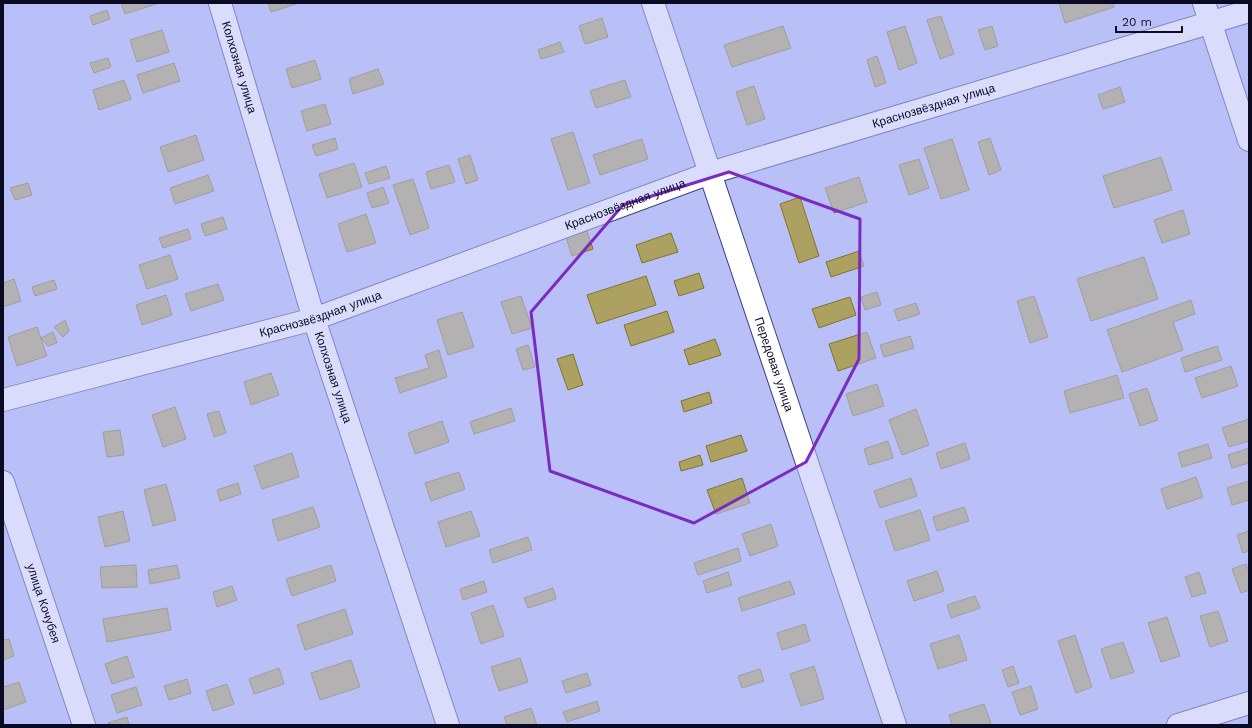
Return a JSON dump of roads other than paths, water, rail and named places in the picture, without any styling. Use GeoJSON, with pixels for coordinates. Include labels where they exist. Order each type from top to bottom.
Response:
{"type":"FeatureCollection","features":[{"type":"Feature","properties":{"kind":"street","name":"Колхозная улица"},"geometry":{"type":"LineString","coordinates":[[220,3],[314,319],[448,725]]}},
{"type":"Feature","properties":{"kind":"street","name":"Передовая улица"},"geometry":{"type":"LineString","coordinates":[[653,3],[895,725]]}},
{"type":"Feature","properties":{"kind":"street","name":"Краснозвёздная улица"},"geometry":{"type":"LineString","coordinates":[[3,400],[314,319],[710,173],[1207,12],[1249,11]]}},
{"type":"Feature","properties":{"kind":"street"},"geometry":{"type":"LineString","coordinates":[[1207,12],[1249,140]]}},
{"type":"Feature","properties":{"kind":"street","name":"улица Кочубея"},"geometry":{"type":"LineString","coordinates":[[3,482],[84,725]]}},
{"type":"Feature","properties":{"kind":"street"},"geometry":{"type":"LineString","coordinates":[[1178,725],[1249,703]]}}]}
